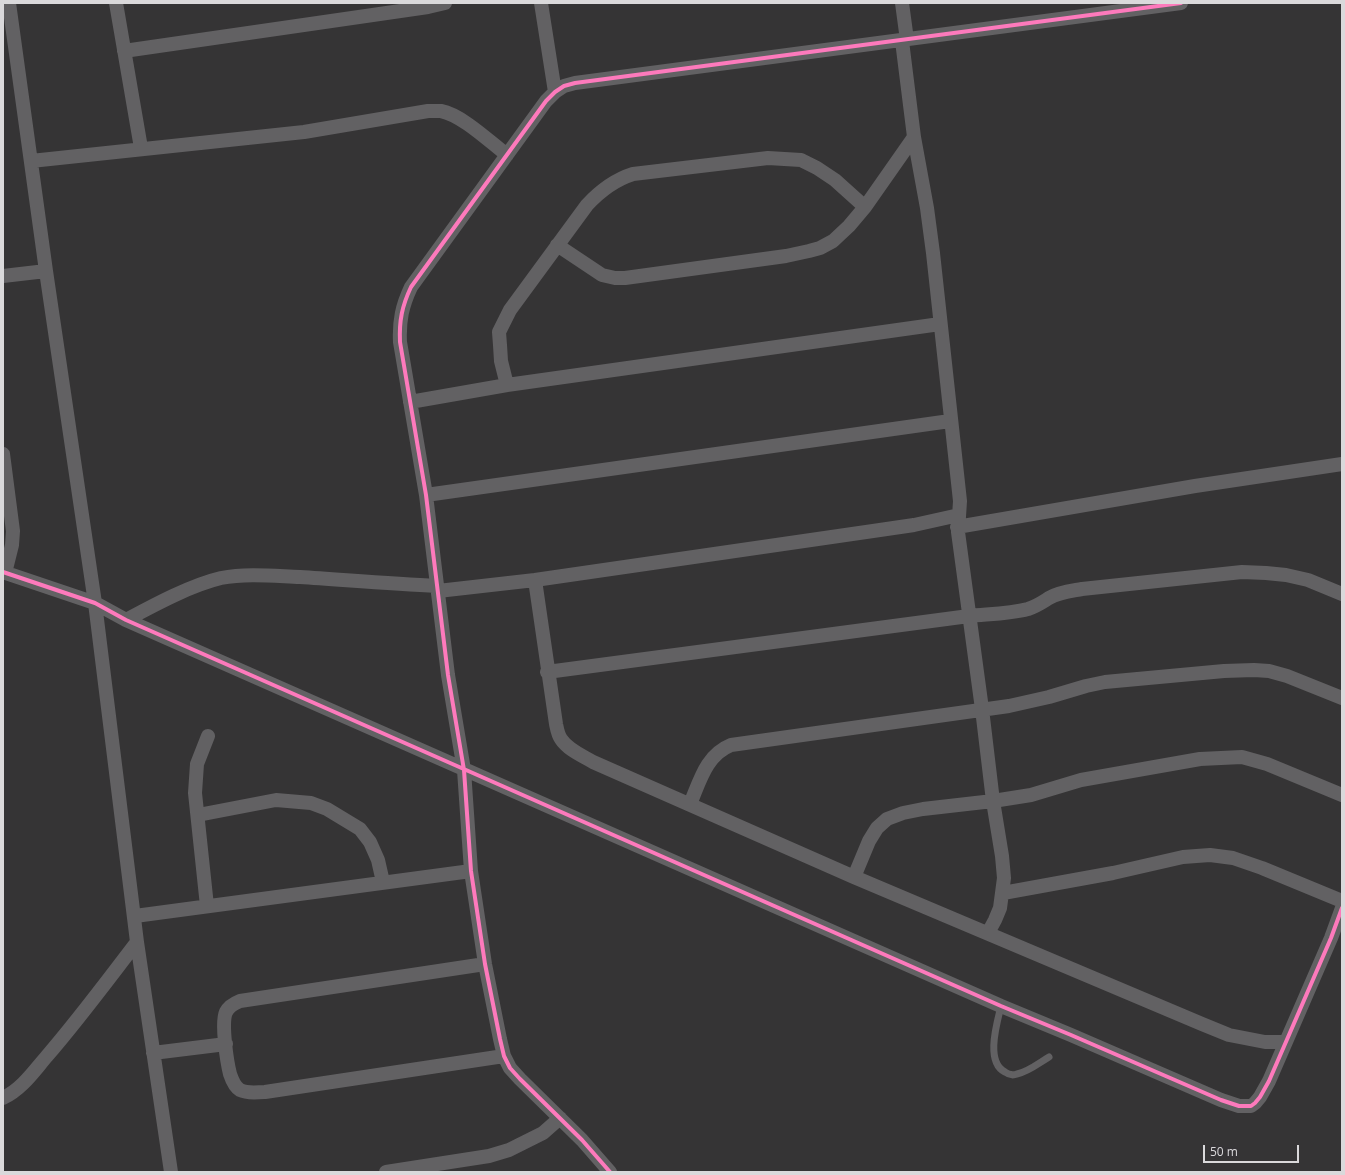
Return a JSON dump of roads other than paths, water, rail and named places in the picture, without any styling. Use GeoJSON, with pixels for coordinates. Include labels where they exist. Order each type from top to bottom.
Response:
{"type":"FeatureCollection","features":[{"type":"Feature","properties":{"kind":"street"},"geometry":{"type":"LineString","coordinates":[[8,3],[95,603],[135,916],[137,942],[171,1172]]}},
{"type":"Feature","properties":{"kind":"street"},"geometry":{"type":"LineString","coordinates":[[116,3],[141,148]]}},
{"type":"Feature","properties":{"kind":"street"},"geometry":{"type":"LineString","coordinates":[[124,51],[428,7],[445,3]]}},
{"type":"Feature","properties":{"kind":"street"},"geometry":{"type":"LineString","coordinates":[[541,3],[555,92]]}},
{"type":"Feature","properties":{"kind":"street"},"geometry":{"type":"LineString","coordinates":[[902,3],[904,40],[914,137],[927,208],[933,253],[950,421],[960,501],[958,521],[993,801],[1002,856],[1004,878],[1003,893],[995,920],[988,933]]}},
{"type":"Feature","properties":{"kind":"street"},"geometry":{"type":"LineString","coordinates":[[610,1172],[582,1140],[520,1079],[510,1068],[504,1056],[485,964],[471,871],[464,770],[448,675],[426,495],[400,342],[399,327],[404,302],[411,287],[538,111],[555,92],[564,86],[575,83],[1181,3]]}},
{"type":"Feature","properties":{"kind":"street"},"geometry":{"type":"LineString","coordinates":[[31,161],[141,148],[304,132],[428,111],[440,111],[453,115],[507,155]]}},
{"type":"Feature","properties":{"kind":"street"},"geometry":{"type":"LineString","coordinates":[[557,245],[602,275],[615,278],[625,278],[809,251],[833,241],[849,226],[865,207],[914,137]]}},
{"type":"Feature","properties":{"kind":"street"},"geometry":{"type":"LineString","coordinates":[[508,385],[501,361],[499,332],[510,310],[587,205],[597,194],[621,178],[633,174],[768,158],[801,160],[817,168],[835,180],[865,207]]}},
{"type":"Feature","properties":{"kind":"street"},"geometry":{"type":"LineString","coordinates":[[3,276],[46,271]]}},
{"type":"Feature","properties":{"kind":"street"},"geometry":{"type":"LineString","coordinates":[[410,402],[508,385],[940,324]]}},
{"type":"Feature","properties":{"kind":"street"},"geometry":{"type":"LineString","coordinates":[[426,495],[950,421]]}},
{"type":"Feature","properties":{"kind":"street"},"geometry":{"type":"LineString","coordinates":[[3,454],[13,531],[12,545],[4,572],[95,603],[126,620],[464,770],[1001,1006],[1203,1093],[1239,1106],[1251,1106],[1256,1103],[1269,1081],[1331,938],[1342,908]]}},
{"type":"Feature","properties":{"kind":"street"},"geometry":{"type":"LineString","coordinates":[[126,620],[171,597],[220,578],[237,575],[312,578],[438,589],[535,580],[900,527],[958,521],[1342,464]]}},
{"type":"Feature","properties":{"kind":"street"},"geometry":{"type":"LineString","coordinates":[[547,672],[970,616],[1026,610],[1039,606],[1050,597],[1082,589],[1242,572],[1286,574],[1308,580],[1342,594]]}},
{"type":"Feature","properties":{"kind":"street"},"geometry":{"type":"LineString","coordinates":[[535,580],[547,672],[556,724],[561,739],[567,746],[593,762],[854,877],[1229,1035],[1265,1042],[1285,1042]]}},
{"type":"Feature","properties":{"kind":"street"},"geometry":{"type":"LineString","coordinates":[[690,804],[711,758],[718,752],[731,745],[1010,706],[1106,682],[1224,671],[1270,671],[1287,676],[1342,698]]}},
{"type":"Feature","properties":{"kind":"street"},"geometry":{"type":"LineString","coordinates":[[207,906],[195,793],[197,764],[208,736]]}},
{"type":"Feature","properties":{"kind":"street"},"geometry":{"type":"LineString","coordinates":[[854,877],[869,841],[877,828],[888,819],[903,813],[1031,795],[1081,780],[1200,759],[1242,757],[1267,764],[1342,795]]}},
{"type":"Feature","properties":{"kind":"street"},"geometry":{"type":"LineString","coordinates":[[198,815],[276,800],[311,803],[327,809],[360,829],[370,842],[383,882]]}},
{"type":"Feature","properties":{"kind":"street"},"geometry":{"type":"LineString","coordinates":[[1003,893],[1183,857],[1210,855],[1233,858],[1262,868],[1342,901]]}},
{"type":"Feature","properties":{"kind":"street"},"geometry":{"type":"LineString","coordinates":[[135,916],[471,871]]}},
{"type":"Feature","properties":{"kind":"street"},"geometry":{"type":"LineString","coordinates":[[3,1098],[11,1094],[26,1081],[65,1035],[137,942]]}},
{"type":"Feature","properties":{"kind":"street"},"geometry":{"type":"LineString","coordinates":[[485,964],[240,1000],[228,1008],[224,1020],[230,1075],[235,1084],[246,1092],[265,1092],[504,1056]]}},
{"type":"Feature","properties":{"kind":"street"},"geometry":{"type":"LineString","coordinates":[[153,1053],[226,1044]]}},
{"type":"Feature","properties":{"kind":"street"},"geometry":{"type":"LineString","coordinates":[[386,1172],[489,1156],[510,1150],[543,1134],[560,1118]]}},
{"type":"Feature","properties":{"kind":"lane"},"geometry":{"type":"LineString","coordinates":[[1001,1006],[994,1038],[995,1059],[1003,1072],[1010,1075],[1017,1074],[1031,1068],[1049,1057]]}}]}
